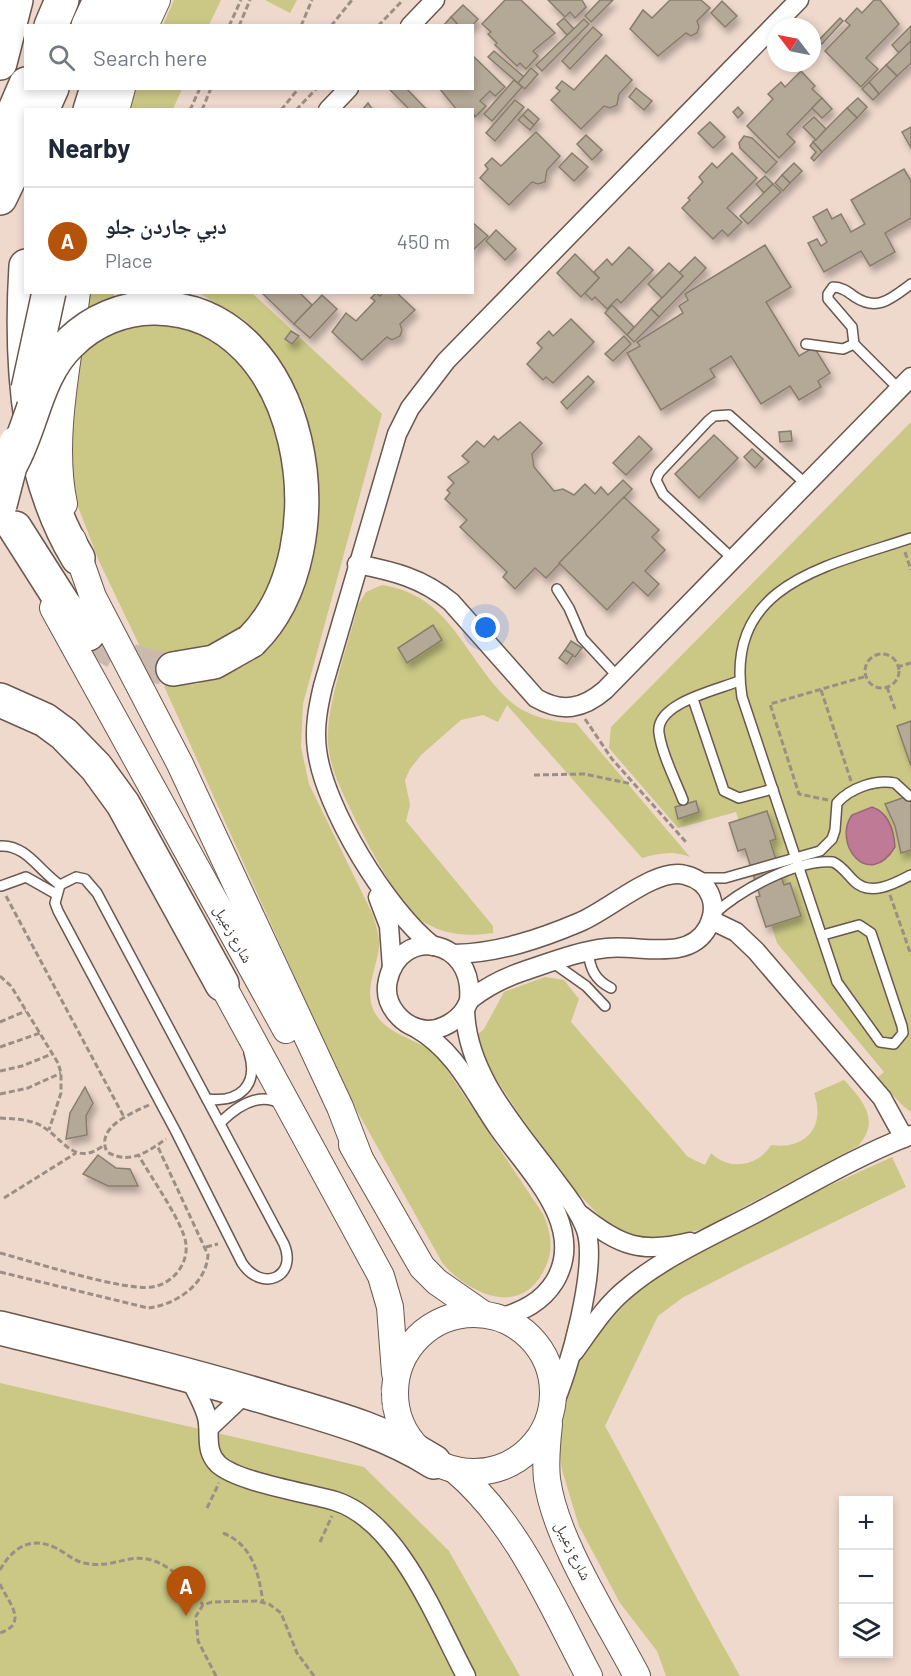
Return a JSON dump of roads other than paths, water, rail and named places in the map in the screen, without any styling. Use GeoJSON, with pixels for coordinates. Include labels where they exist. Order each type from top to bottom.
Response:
{"type":"FeatureCollection","features":[{"type":"Feature","properties":{"kind":"highway"},"geometry":{"type":"LineString","coordinates":[[0,63],[16,0]]}},
{"type":"Feature","properties":{"kind":"highway"},"geometry":{"type":"LineString","coordinates":[[52,24],[62,0]]}},
{"type":"Feature","properties":{"kind":"highway"},"geometry":{"type":"LineString","coordinates":[[98,17],[132,0]]}},
{"type":"Feature","properties":{"kind":"highway"},"geometry":{"type":"LineString","coordinates":[[0,144],[24,89]]}},
{"type":"Feature","properties":{"kind":"highway"},"geometry":{"type":"LineString","coordinates":[[43,108],[51,90]]}},
{"type":"Feature","properties":{"kind":"highway"},"geometry":{"type":"LineString","coordinates":[[57,108],[62,90]]}},
{"type":"Feature","properties":{"kind":"highway"},"geometry":{"type":"LineString","coordinates":[[91,108],[96,90]]}},
{"type":"Feature","properties":{"kind":"highway"},"geometry":{"type":"LineString","coordinates":[[0,198],[24,148]]}},
{"type":"Feature","properties":{"kind":"highway"},"geometry":{"type":"LineString","coordinates":[[26,294],[26,367],[35,436],[52,507],[78,558]]}},
{"type":"Feature","properties":{"kind":"highway"},"geometry":{"type":"LineString","coordinates":[[49,294],[11,464],[8,516],[64,604],[88,634]]}},
{"type":"Feature","properties":{"kind":"highway"},"geometry":{"type":"LineString","coordinates":[[11,464],[25,437],[39,393],[51,366],[70,343],[93,325],[120,313],[149,308],[186,312],[220,326],[258,363],[277,393],[293,433],[302,481],[302,525],[291,579],[273,614],[250,641],[214,662],[173,669]]}},
{"type":"Feature","properties":{"kind":"highway"},"geometry":{"type":"LineString","coordinates":[[0,699],[24,708],[64,734],[103,776],[123,804],[222,984]]}},
{"type":"Feature","properties":{"kind":"highway"},"geometry":{"type":"LineString","coordinates":[[0,1328],[247,1392],[375,1431],[445,1467]]}},
{"type":"Feature","properties":{"kind":"main road"},"geometry":{"type":"LineString","coordinates":[[147,24],[157,0]]}},
{"type":"Feature","properties":{"kind":"main road"},"geometry":{"type":"LineString","coordinates":[[117,108],[121,90]]}},
{"type":"Feature","properties":{"kind":"main road"},"geometry":{"type":"LineString","coordinates":[[77,294],[58,458],[61,491],[78,558],[102,614],[155,713],[230,868],[340,1107],[360,1159]]}},
{"type":"Feature","properties":{"kind":"main road","name":"شارع زعيبل"},"geometry":{"type":"LineString","coordinates":[[8,516],[23,552],[45,594],[318,1089],[422,1267],[437,1282],[491,1316]]}},
{"type":"Feature","properties":{"kind":"main road"},"geometry":{"type":"LineString","coordinates":[[222,984],[297,1117],[381,1276],[390,1307],[396,1380],[395,1404],[402,1427],[415,1447],[445,1467],[496,1510],[512,1533],[589,1676]]}},
{"type":"Feature","properties":{"kind":"main road"},"geometry":{"type":"LineString","coordinates":[[396,1380],[403,1357],[417,1338],[437,1323],[459,1315],[491,1316],[528,1336],[548,1363],[553,1385],[551,1411],[540,1437],[524,1455],[503,1467],[480,1473],[445,1467]]}},
{"type":"Feature","properties":{"kind":"main road","name":"شارع زعيبل"},"geometry":{"type":"LineString","coordinates":[[551,1411],[546,1447],[547,1479],[554,1510],[565,1539],[637,1676]]}},
{"type":"Feature","properties":{"kind":"street"},"geometry":{"type":"LineString","coordinates":[[412,24],[435,0]]}},
{"type":"Feature","properties":{"kind":"street"},"geometry":{"type":"LineString","coordinates":[[415,1028],[429,1030],[443,1027],[456,1020],[467,1004],[505,978],[588,951],[608,948],[669,949],[682,947],[705,932],[712,918],[711,898],[707,889],[694,878],[673,873],[662,875],[613,906],[579,923],[510,947],[454,954],[433,946],[402,918],[369,870],[329,794],[317,749],[319,703],[357,564],[397,434],[427,383],[799,0]]}},
{"type":"Feature","properties":{"kind":"street"},"geometry":{"type":"LineString","coordinates":[[333,108],[347,90]]}},
{"type":"Feature","properties":{"kind":"street"},"geometry":{"type":"LineString","coordinates":[[357,564],[407,575],[438,591],[451,602],[536,698],[550,705],[565,708],[580,706],[593,700],[618,677],[905,383]]}},
{"type":"Feature","properties":{"kind":"street"},"geometry":{"type":"LineString","coordinates":[[369,870],[372,885],[389,926],[392,968]]}},
{"type":"Feature","properties":{"kind":"street"},"geometry":{"type":"LineString","coordinates":[[571,1357],[605,1310],[627,1288],[707,1239],[908,1136],[882,1098],[752,946],[736,932],[712,918]]}},
{"type":"Feature","properties":{"kind":"street"},"geometry":{"type":"LineString","coordinates":[[579,923],[588,951]]}},
{"type":"Feature","properties":{"kind":"street"},"geometry":{"type":"LineString","coordinates":[[433,946],[409,951],[392,968],[387,981],[387,996],[397,1015],[435,1040],[460,1066],[497,1126],[547,1196],[564,1230],[565,1250],[561,1271],[550,1289],[536,1304],[519,1313],[491,1316]]}},
{"type":"Feature","properties":{"kind":"street"},"geometry":{"type":"LineString","coordinates":[[454,954],[465,967],[471,982],[467,1004],[469,1045],[478,1068],[521,1135],[579,1214],[587,1233],[589,1255],[571,1357],[551,1411]]}},
{"type":"Feature","properties":{"kind":"street"},"geometry":{"type":"LineString","coordinates":[[579,1214],[612,1238],[629,1245],[665,1248],[707,1239]]}},
{"type":"Feature","properties":{"kind":"street"},"geometry":{"type":"LineString","coordinates":[[188,1376],[202,1403],[209,1428],[207,1440],[216,1463],[226,1471],[338,1502],[359,1512],[392,1542],[466,1676]]}},
{"type":"Feature","properties":{"kind":"street"},"geometry":{"type":"LineString","coordinates":[[209,1428],[247,1392]]}},
{"type":"Feature","properties":{"kind":"lane"},"geometry":{"type":"LineString","coordinates":[[905,383],[854,344],[852,327],[828,299],[830,290],[838,286],[861,301],[879,304],[888,301],[911,284]]}},
{"type":"Feature","properties":{"kind":"lane"},"geometry":{"type":"LineString","coordinates":[[806,344],[843,349],[854,344]]}},
{"type":"Feature","properties":{"kind":"lane"},"geometry":{"type":"LineString","coordinates":[[733,559],[663,494],[656,480],[659,473],[708,421],[714,416],[729,415],[806,484]]}},
{"type":"Feature","properties":{"kind":"lane"},"geometry":{"type":"LineString","coordinates":[[823,935],[859,925],[871,933],[902,1026],[903,1033],[894,1044],[880,1042],[842,992],[742,697],[739,681],[740,658],[745,636],[755,616],[769,598],[786,584],[807,574],[906,540]]}},
{"type":"Feature","properties":{"kind":"lane"},"geometry":{"type":"LineString","coordinates":[[557,590],[569,608],[582,638],[618,677]]}},
{"type":"Feature","properties":{"kind":"lane"},"geometry":{"type":"LineString","coordinates":[[683,800],[661,742],[659,724],[670,709],[739,681]]}},
{"type":"Feature","properties":{"kind":"lane"},"geometry":{"type":"LineString","coordinates":[[693,699],[724,791],[739,798],[773,789]]}},
{"type":"Feature","properties":{"kind":"lane"},"geometry":{"type":"LineString","coordinates":[[712,918],[746,889],[820,851],[831,839],[837,803],[854,791],[885,781],[895,783],[909,796]]}},
{"type":"Feature","properties":{"kind":"lane"},"geometry":{"type":"LineString","coordinates":[[0,846],[16,848],[25,853],[58,889],[58,911],[248,1272],[265,1280],[275,1278],[287,1263],[288,1253],[92,884],[85,879],[76,878],[58,889]]}},
{"type":"Feature","properties":{"kind":"lane"},"geometry":{"type":"LineString","coordinates":[[694,878],[725,878],[798,863],[833,862],[861,886],[878,889],[911,874]]}},
{"type":"Feature","properties":{"kind":"lane"},"geometry":{"type":"LineString","coordinates":[[740,875],[746,889]]}},
{"type":"Feature","properties":{"kind":"lane"},"geometry":{"type":"LineString","coordinates":[[1,886],[26,877],[58,889]]}},
{"type":"Feature","properties":{"kind":"lane"},"geometry":{"type":"LineString","coordinates":[[588,951],[591,969],[596,978],[611,988]]}},
{"type":"Feature","properties":{"kind":"lane"},"geometry":{"type":"LineString","coordinates":[[552,962],[586,986],[605,1006]]}},
{"type":"Feature","properties":{"kind":"lane"},"geometry":{"type":"LineString","coordinates":[[207,1099],[224,1100],[238,1095],[244,1090],[252,1072],[248,1053],[222,984]]}},
{"type":"Feature","properties":{"kind":"lane"},"geometry":{"type":"LineString","coordinates":[[220,1123],[235,1110],[260,1099],[279,1102],[297,1117]]}},
{"type":"Feature","properties":{"kind":"tunnel"},"geometry":{"type":"LineString","coordinates":[[88,634],[107,648],[128,659],[149,666],[173,669]]}},
{"type":"Feature","properties":{"kind":"place","name":"دبي جاردن جلو"},"geometry":{"type":"Point","coordinates":[186,1616]}}]}
